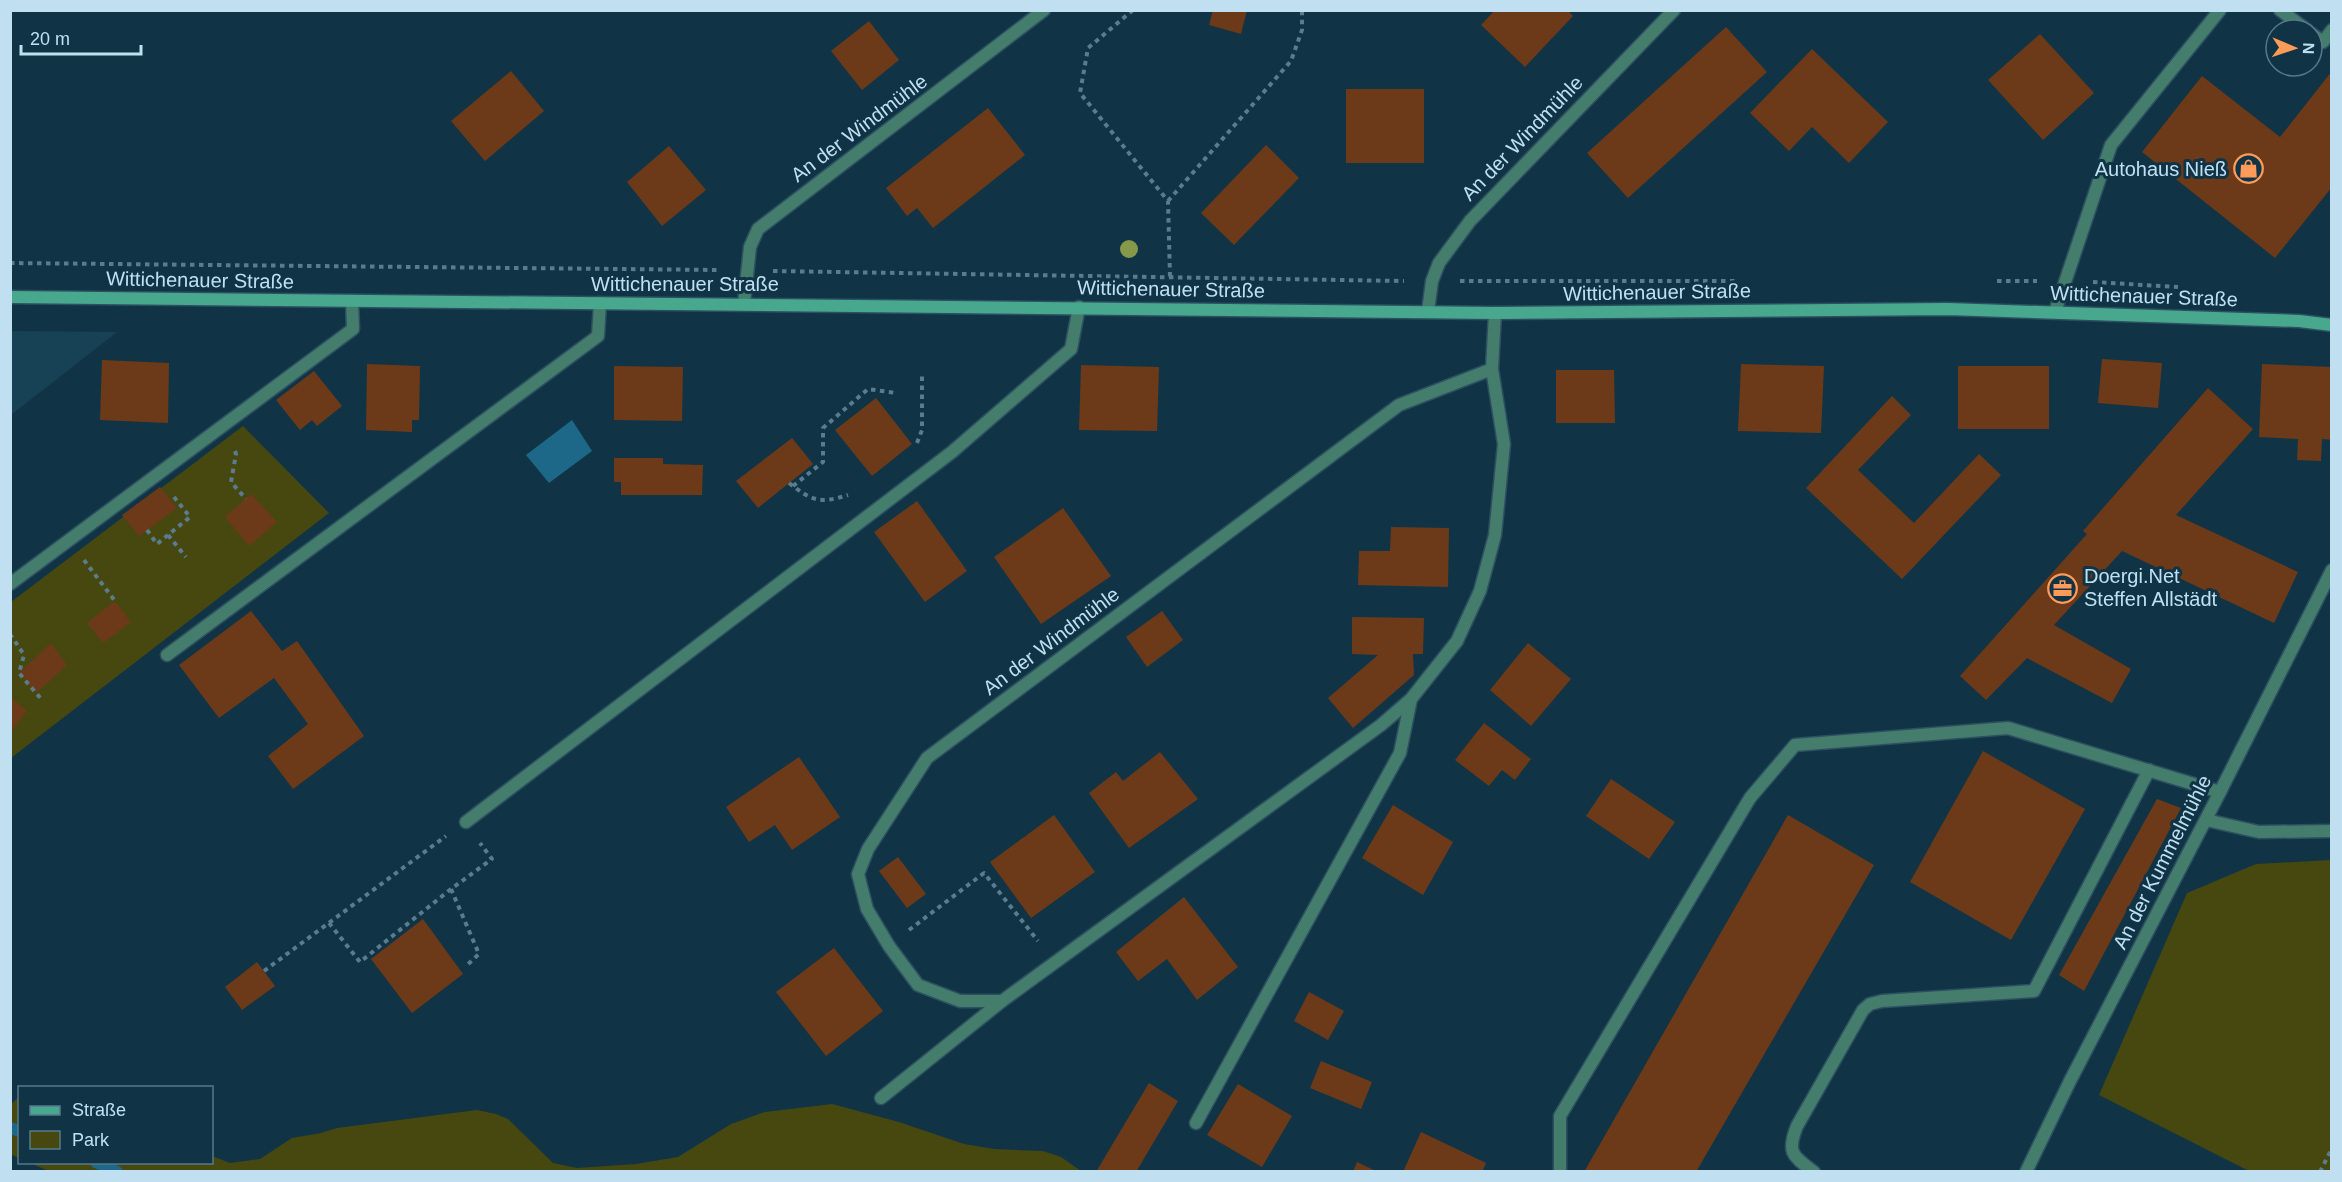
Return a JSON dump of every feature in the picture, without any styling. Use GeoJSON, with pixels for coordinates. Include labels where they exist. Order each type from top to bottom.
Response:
{"type":"FeatureCollection","features":[{"type":"Feature","properties":{"kind":"main road","name":"Wittichenauer Straße"},"geometry":{"type":"LineString","coordinates":[[10,297],[1495,313],[1936,309],[2299,321],[2331,325]]}},
{"type":"Feature","properties":{"kind":"street","name":"An der Windmühle"},"geometry":{"type":"LineString","coordinates":[[744,304],[750,247],[758,229],[1044,10]]}},
{"type":"Feature","properties":{"kind":"street","name":"An der Windmühle"},"geometry":{"type":"LineString","coordinates":[[1428,311],[1432,281],[1443,256],[1470,221],[1674,10]]}},
{"type":"Feature","properties":{"kind":"street"},"geometry":{"type":"LineString","coordinates":[[2055,312],[2111,145],[2220,10]]}},
{"type":"Feature","properties":{"kind":"street"},"geometry":{"type":"LineString","coordinates":[[10,584],[353,329],[352,301]]}},
{"type":"Feature","properties":{"kind":"street"},"geometry":{"type":"LineString","coordinates":[[168,654],[598,336],[600,303]]}},
{"type":"Feature","properties":{"kind":"street"},"geometry":{"type":"LineString","coordinates":[[466,822],[952,452],[1071,349],[1079,307]]}},
{"type":"Feature","properties":{"kind":"street"},"geometry":{"type":"LineString","coordinates":[[881,1098],[1054,962],[1381,725],[1411,699],[1457,641],[1480,591],[1495,536],[1504,444],[1492,369],[1495,313]]}},
{"type":"Feature","properties":{"kind":"street","name":"An der Windmühle"},"geometry":{"type":"LineString","coordinates":[[1002,1001],[960,1001],[918,985],[889,946],[867,909],[858,874],[868,849],[927,758],[1399,405],[1492,369]]}},
{"type":"Feature","properties":{"kind":"street","name":"An der Kummelmühle"},"geometry":{"type":"LineString","coordinates":[[2026,1172],[2070,1081],[2206,820],[2331,570]]}},
{"type":"Feature","properties":{"kind":"street"},"geometry":{"type":"LineString","coordinates":[[1196,1123],[1400,753],[1411,699]]}},
{"type":"Feature","properties":{"kind":"street"},"geometry":{"type":"LineString","coordinates":[[1560,1172],[1560,1116],[1750,798],[1795,745],[2008,728],[2220,792]]}},
{"type":"Feature","properties":{"kind":"street"},"geometry":{"type":"LineString","coordinates":[[1814,1172],[1790,1150],[1791,1139],[1863,1010],[1870,1004],[1882,1001],[2034,991],[2149,770]]}},
{"type":"Feature","properties":{"kind":"street"},"geometry":{"type":"LineString","coordinates":[[2206,820],[2259,832],[2331,831]]}},
{"type":"Feature","properties":{"kind":"path"},"geometry":{"type":"LineString","coordinates":[[1133,10],[1088,48],[1080,93],[1168,201],[1170,277]]}},
{"type":"Feature","properties":{"kind":"path"},"geometry":{"type":"LineString","coordinates":[[1168,201],[1291,61],[1302,30],[1302,10]]}},
{"type":"Feature","properties":{"kind":"path"},"geometry":{"type":"LineString","coordinates":[[10,263],[746,270],[1432,281],[1742,281]]}},
{"type":"Feature","properties":{"kind":"path"},"geometry":{"type":"LineString","coordinates":[[1994,281],[2065,281],[2182,287]]}},
{"type":"Feature","properties":{"kind":"path"},"geometry":{"type":"LineString","coordinates":[[915,447],[922,430],[922,372]]}},
{"type":"Feature","properties":{"kind":"path"},"geometry":{"type":"LineString","coordinates":[[793,486],[823,462],[823,428],[868,389],[896,393]]}},
{"type":"Feature","properties":{"kind":"path"},"geometry":{"type":"LineString","coordinates":[[218,429],[237,454],[231,482],[246,499]]}},
{"type":"Feature","properties":{"kind":"path"},"geometry":{"type":"LineString","coordinates":[[147,530],[157,544],[190,517],[157,475]]}},
{"type":"Feature","properties":{"kind":"path"},"geometry":{"type":"LineString","coordinates":[[789,483],[806,496],[827,502],[858,492]]}},
{"type":"Feature","properties":{"kind":"path"},"geometry":{"type":"LineString","coordinates":[[168,535],[186,557]]}},
{"type":"Feature","properties":{"kind":"path"},"geometry":{"type":"LineString","coordinates":[[69,540],[115,601]]}},
{"type":"Feature","properties":{"kind":"path"},"geometry":{"type":"LineString","coordinates":[[10,634],[24,654],[19,673],[42,700]]}},
{"type":"Feature","properties":{"kind":"path"},"geometry":{"type":"LineString","coordinates":[[264,971],[329,923],[466,822],[492,859],[360,962],[329,923]]}},
{"type":"Feature","properties":{"kind":"path"},"geometry":{"type":"LineString","coordinates":[[889,946],[984,873],[1054,962]]}},
{"type":"Feature","properties":{"kind":"path"},"geometry":{"type":"LineString","coordinates":[[451,889],[479,954],[465,967]]}},
{"type":"Feature","properties":{"kind":"path"},"geometry":{"type":"LineString","coordinates":[[2320,1172],[2331,1148]]}},
{"type":"Feature","properties":{"kind":"shaded area"},"geometry":{"type":"Polygon","coordinates":[[[11,331],[117,332],[11,415],[11,331]]]}},
{"type":"Feature","properties":{"kind":"shaded area"},"geometry":{"type":"Polygon","coordinates":[[[572,420],[592,451],[549,483],[526,455],[572,420]]]}},
{"type":"Feature","properties":{"kind":"green space"},"geometry":{"type":"Polygon","coordinates":[[[243,426],[329,513],[11,758],[11,602],[243,426]]]}},
{"type":"Feature","properties":{"kind":"green space"},"geometry":{"type":"Polygon","coordinates":[[[2331,860],[2331,1171],[2249,1171],[2099,1095],[2187,893],[2256,864],[2331,860]]]}},
{"type":"Feature","properties":{"kind":"green space"},"geometry":{"type":"Polygon","coordinates":[[[18,1098],[18,1158],[10,1154],[11,1104],[18,1098]]]}},
{"type":"Feature","properties":{"kind":"green space"},"geometry":{"type":"Polygon","coordinates":[[[832,1104],[899,1122],[964,1144],[994,1149],[1043,1151],[1061,1157],[1081,1171],[51,1172],[32,1164],[213,1164],[213,1156],[230,1163],[260,1159],[292,1138],[337,1128],[477,1110],[508,1119],[553,1163],[577,1168],[636,1164],[678,1157],[731,1124],[765,1112],[832,1104]]]}},
{"type":"Feature","properties":{"kind":"building"},"geometry":{"type":"Polygon","coordinates":[[[1213,10],[1247,10],[1241,34],[1209,25],[1213,10]]]}},
{"type":"Feature","properties":{"kind":"building"},"geometry":{"type":"Polygon","coordinates":[[[1495,10],[1567,10],[1573,16],[1525,67],[1481,25],[1495,10]]]}},
{"type":"Feature","properties":{"kind":"building"},"geometry":{"type":"Polygon","coordinates":[[[869,21],[899,60],[862,90],[831,51],[869,21]]]}},
{"type":"Feature","properties":{"kind":"building"},"geometry":{"type":"Polygon","coordinates":[[[1726,27],[1767,72],[1628,198],[1587,153],[1726,27]]]}},
{"type":"Feature","properties":{"kind":"building"},"geometry":{"type":"Polygon","coordinates":[[[2040,34],[2094,93],[2043,140],[1988,80],[2040,34]]]}},
{"type":"Feature","properties":{"kind":"building"},"geometry":{"type":"Polygon","coordinates":[[[1812,49],[1888,122],[1849,163],[1812,127],[1789,151],[1750,113],[1812,49]]]}},
{"type":"Feature","properties":{"kind":"building"},"geometry":{"type":"Polygon","coordinates":[[[511,71],[544,111],[485,161],[451,121],[511,71]]]}},
{"type":"Feature","properties":{"kind":"building","name":"Autohaus Nieß"},"geometry":{"type":"Polygon","coordinates":[[[2332,71],[2332,187],[2275,258],[2142,152],[2202,76],[2280,137],[2332,71]]]}},
{"type":"Feature","properties":{"kind":"building"},"geometry":{"type":"Polygon","coordinates":[[[1346,89],[1424,89],[1424,163],[1346,163],[1346,89]]]}},
{"type":"Feature","properties":{"kind":"building"},"geometry":{"type":"Polygon","coordinates":[[[988,108],[1025,155],[933,228],[917,208],[907,216],[886,188],[988,108]]]}},
{"type":"Feature","properties":{"kind":"building"},"geometry":{"type":"Polygon","coordinates":[[[1266,145],[1299,178],[1234,245],[1201,213],[1266,145]]]}},
{"type":"Feature","properties":{"kind":"building"},"geometry":{"type":"Polygon","coordinates":[[[669,146],[706,190],[662,226],[627,182],[669,146]]]}},
{"type":"Feature","properties":{"kind":"building"},"geometry":{"type":"Polygon","coordinates":[[[2102,359],[2162,363],[2158,408],[2098,403],[2102,359]]]}},
{"type":"Feature","properties":{"kind":"building"},"geometry":{"type":"Polygon","coordinates":[[[102,360],[169,363],[168,423],[100,420],[102,360]]]}},
{"type":"Feature","properties":{"kind":"building"},"geometry":{"type":"Polygon","coordinates":[[[367,364],[420,366],[419,420],[412,420],[412,432],[366,430],[367,364]]]}},
{"type":"Feature","properties":{"kind":"building"},"geometry":{"type":"Polygon","coordinates":[[[1741,364],[1824,366],[1821,433],[1738,431],[1741,364]]]}},
{"type":"Feature","properties":{"kind":"building"},"geometry":{"type":"Polygon","coordinates":[[[2262,364],[2332,367],[2332,440],[2322,439],[2321,461],[2297,460],[2298,439],[2259,437],[2262,364]]]}},
{"type":"Feature","properties":{"kind":"building"},"geometry":{"type":"Polygon","coordinates":[[[1081,365],[1159,367],[1157,431],[1079,430],[1081,365]]]}},
{"type":"Feature","properties":{"kind":"building"},"geometry":{"type":"Polygon","coordinates":[[[614,366],[683,367],[682,421],[614,420],[614,366]]]}},
{"type":"Feature","properties":{"kind":"building"},"geometry":{"type":"Polygon","coordinates":[[[1958,366],[2049,366],[2049,429],[1958,429],[1958,366]]]}},
{"type":"Feature","properties":{"kind":"building"},"geometry":{"type":"Polygon","coordinates":[[[1556,370],[1614,370],[1615,423],[1556,423],[1556,370]]]}},
{"type":"Feature","properties":{"kind":"building"},"geometry":{"type":"Polygon","coordinates":[[[314,371],[342,406],[317,426],[312,420],[300,430],[276,400],[314,371]]]}},
{"type":"Feature","properties":{"kind":"building"},"geometry":{"type":"Polygon","coordinates":[[[2208,388],[2253,429],[2176,515],[2298,572],[2274,623],[2122,551],[2054,625],[2131,669],[2112,703],[2027,658],[1986,700],[1960,676],[2087,534],[2083,531],[2208,388]]]}},
{"type":"Feature","properties":{"kind":"building"},"geometry":{"type":"Polygon","coordinates":[[[1892,396],[1911,415],[1858,470],[1914,523],[1979,454],[2001,475],[1902,579],[1806,488],[1892,396]]]}},
{"type":"Feature","properties":{"kind":"building"},"geometry":{"type":"Polygon","coordinates":[[[876,398],[912,444],[872,476],[835,430],[876,398]]]}},
{"type":"Feature","properties":{"kind":"building"},"geometry":{"type":"Polygon","coordinates":[[[792,438],[813,464],[758,508],[736,481],[792,438]]]}},
{"type":"Feature","properties":{"kind":"building"},"geometry":{"type":"Polygon","coordinates":[[[614,458],[663,458],[663,464],[703,465],[702,495],[621,495],[621,482],[614,482],[614,458]]]}},
{"type":"Feature","properties":{"kind":"building"},"geometry":{"type":"Polygon","coordinates":[[[160,487],[177,508],[139,536],[122,515],[160,487]]]}},
{"type":"Feature","properties":{"kind":"building"},"geometry":{"type":"Polygon","coordinates":[[[251,494],[277,522],[249,546],[225,517],[251,494]]]}},
{"type":"Feature","properties":{"kind":"building"},"geometry":{"type":"Polygon","coordinates":[[[917,501],[967,571],[925,602],[874,532],[917,501]]]}},
{"type":"Feature","properties":{"kind":"building"},"geometry":{"type":"Polygon","coordinates":[[[1063,508],[1111,576],[1041,624],[994,557],[1063,508]]]}},
{"type":"Feature","properties":{"kind":"building"},"geometry":{"type":"Polygon","coordinates":[[[1391,527],[1449,528],[1448,587],[1358,585],[1359,551],[1390,551],[1391,527]]]}},
{"type":"Feature","properties":{"kind":"building"},"geometry":{"type":"Polygon","coordinates":[[[115,601],[131,622],[103,643],[87,623],[115,601]]]}},
{"type":"Feature","properties":{"kind":"building"},"geometry":{"type":"Polygon","coordinates":[[[251,611],[282,651],[297,641],[364,736],[293,789],[268,756],[308,724],[274,678],[219,718],[179,665],[251,611]]]}},
{"type":"Feature","properties":{"kind":"building"},"geometry":{"type":"Polygon","coordinates":[[[1162,611],[1183,640],[1147,667],[1126,637],[1162,611]]]}},
{"type":"Feature","properties":{"kind":"building"},"geometry":{"type":"Polygon","coordinates":[[[1352,617],[1424,618],[1423,654],[1413,654],[1414,675],[1353,728],[1328,698],[1378,655],[1352,654],[1352,617]]]}},
{"type":"Feature","properties":{"kind":"building"},"geometry":{"type":"Polygon","coordinates":[[[51,643],[67,665],[36,693],[19,673],[51,643]]]}},
{"type":"Feature","properties":{"kind":"building"},"geometry":{"type":"Polygon","coordinates":[[[1528,643],[1571,679],[1531,726],[1490,690],[1528,643]]]}},
{"type":"Feature","properties":{"kind":"building"},"geometry":{"type":"Polygon","coordinates":[[[10,697],[27,711],[10,733],[10,697]]]}},
{"type":"Feature","properties":{"kind":"building"},"geometry":{"type":"Polygon","coordinates":[[[1484,723],[1531,759],[1515,780],[1502,770],[1489,786],[1455,760],[1484,723]]]}},
{"type":"Feature","properties":{"kind":"building"},"geometry":{"type":"Polygon","coordinates":[[[1983,751],[2085,809],[2011,940],[1910,882],[1983,751]]]}},
{"type":"Feature","properties":{"kind":"building"},"geometry":{"type":"Polygon","coordinates":[[[1160,752],[1198,799],[1129,848],[1089,793],[1116,772],[1123,781],[1160,752]]]}},
{"type":"Feature","properties":{"kind":"building"},"geometry":{"type":"Polygon","coordinates":[[[799,757],[840,817],[792,850],[775,825],[749,842],[726,807],[799,757]]]}},
{"type":"Feature","properties":{"kind":"building"},"geometry":{"type":"Polygon","coordinates":[[[1611,779],[1675,822],[1649,859],[1586,816],[1611,779]]]}},
{"type":"Feature","properties":{"kind":"building"},"geometry":{"type":"Polygon","coordinates":[[[2157,799],[2181,808],[2084,991],[2059,975],[2157,799]]]}},
{"type":"Feature","properties":{"kind":"building"},"geometry":{"type":"Polygon","coordinates":[[[1393,805],[1453,842],[1423,895],[1362,858],[1393,805]]]}},
{"type":"Feature","properties":{"kind":"building"},"geometry":{"type":"Polygon","coordinates":[[[1054,815],[1095,872],[1031,918],[990,862],[1054,815]]]}},
{"type":"Feature","properties":{"kind":"building"},"geometry":{"type":"Polygon","coordinates":[[[1788,815],[1874,865],[1696,1172],[1584,1172],[1788,815]]]}},
{"type":"Feature","properties":{"kind":"building"},"geometry":{"type":"Polygon","coordinates":[[[898,857],[926,894],[907,908],[879,871],[898,857]]]}},
{"type":"Feature","properties":{"kind":"building"},"geometry":{"type":"Polygon","coordinates":[[[1184,897],[1238,967],[1197,1000],[1167,959],[1138,981],[1116,952],[1184,897]]]}},
{"type":"Feature","properties":{"kind":"building"},"geometry":{"type":"Polygon","coordinates":[[[423,919],[463,974],[412,1013],[371,959],[423,919]]]}},
{"type":"Feature","properties":{"kind":"building"},"geometry":{"type":"Polygon","coordinates":[[[834,948],[883,1011],[826,1056],[776,992],[834,948]]]}},
{"type":"Feature","properties":{"kind":"building"},"geometry":{"type":"Polygon","coordinates":[[[257,962],[275,986],[242,1010],[225,987],[257,962]]]}},
{"type":"Feature","properties":{"kind":"building"},"geometry":{"type":"Polygon","coordinates":[[[1309,992],[1344,1011],[1328,1040],[1294,1021],[1309,992]]]}},
{"type":"Feature","properties":{"kind":"building"},"geometry":{"type":"Polygon","coordinates":[[[1321,1061],[1372,1082],[1361,1109],[1310,1088],[1321,1061]]]}},
{"type":"Feature","properties":{"kind":"building"},"geometry":{"type":"Polygon","coordinates":[[[1149,1083],[1178,1101],[1136,1172],[1096,1172],[1149,1083]]]}},
{"type":"Feature","properties":{"kind":"building"},"geometry":{"type":"Polygon","coordinates":[[[1238,1084],[1292,1116],[1262,1167],[1207,1135],[1238,1084]]]}},
{"type":"Feature","properties":{"kind":"building"},"geometry":{"type":"Polygon","coordinates":[[[1421,1132],[1486,1163],[1482,1172],[1403,1172],[1421,1132]]]}},
{"type":"Feature","properties":{"kind":"building"},"geometry":{"type":"Polygon","coordinates":[[[1357,1162],[1378,1172],[1353,1172],[1357,1162]]]}},
{"type":"Feature","properties":{"kind":"waterway"},"geometry":{"type":"LineString","coordinates":[[10,1128],[18,1130]]}},
{"type":"Feature","properties":{"kind":"waterway"},"geometry":{"type":"LineString","coordinates":[[100,1164],[117,1172]]}},
{"type":"Feature","properties":{"kind":"place","name":"Autohaus Nieß"},"geometry":{"type":"Point","coordinates":[2248,169]}},
{"type":"Feature","properties":{"kind":"place","name":"Doergi.Net Steffen Allstädt"},"geometry":{"type":"Point","coordinates":[2063,588]}}]}
